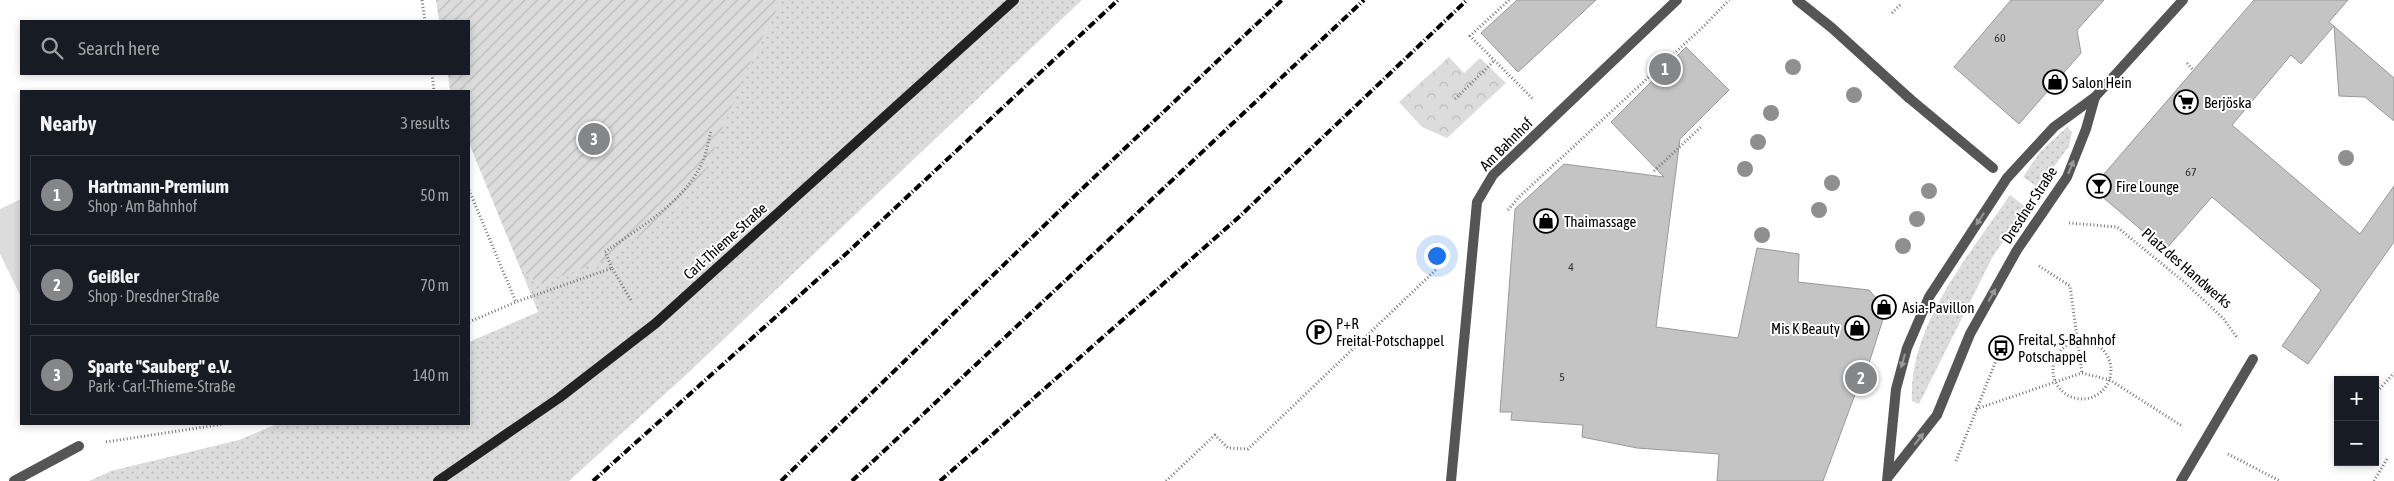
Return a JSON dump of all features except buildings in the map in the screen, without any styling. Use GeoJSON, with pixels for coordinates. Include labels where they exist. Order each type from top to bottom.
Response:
{"type":"FeatureCollection","features":[{"type":"Feature","properties":{"kind":"main road","name":"Carl-Thieme-Straße"},"geometry":{"type":"LineString","coordinates":[[438,481],[559,398],[656,323],[1014,0]]}},
{"type":"Feature","properties":{"kind":"street","name":"Am Bahnhof"},"geometry":{"type":"LineString","coordinates":[[1451,481],[1477,202],[1493,174],[1677,0]]}},
{"type":"Feature","properties":{"kind":"street"},"geometry":{"type":"LineString","coordinates":[[1797,0],[1832,28],[1909,98],[1993,168]]}},
{"type":"Feature","properties":{"kind":"street"},"geometry":{"type":"LineString","coordinates":[[2095,97],[2183,0]]}},
{"type":"Feature","properties":{"kind":"street","name":"Dresdner Straße"},"geometry":{"type":"LineString","coordinates":[[1888,479],[1896,389],[1907,348],[1930,297],[2007,178],[2054,127],[2095,97]]}},
{"type":"Feature","properties":{"kind":"street","name":"Dresdner Straße"},"geometry":{"type":"LineString","coordinates":[[1888,479],[1937,415],[1970,334],[2017,250],[2067,177],[2086,129],[2095,97]]}},
{"type":"Feature","properties":{"kind":"street"},"geometry":{"type":"LineString","coordinates":[[2181,481],[2206,442],[2253,360]]}},
{"type":"Feature","properties":{"kind":"street"},"geometry":{"type":"LineString","coordinates":[[14,481],[79,446]]}},
{"type":"Feature","properties":{"kind":"path"},"geometry":{"type":"LineString","coordinates":[[422,0],[425,20]]}},
{"type":"Feature","properties":{"kind":"path"},"geometry":{"type":"LineString","coordinates":[[1510,0],[1470,36],[1536,102]]}},
{"type":"Feature","properties":{"kind":"path"},"geometry":{"type":"LineString","coordinates":[[1508,210],[1518,197],[1705,25],[1729,0]]}},
{"type":"Feature","properties":{"kind":"path"},"geometry":{"type":"LineString","coordinates":[[1892,13],[1900,4]]}},
{"type":"Feature","properties":{"kind":"path"},"geometry":{"type":"LineString","coordinates":[[1454,100],[1494,61]]}},
{"type":"Feature","properties":{"kind":"path"},"geometry":{"type":"LineString","coordinates":[[2187,63],[2194,70]]}},
{"type":"Feature","properties":{"kind":"path"},"geometry":{"type":"LineString","coordinates":[[432,75],[434,90]]}},
{"type":"Feature","properties":{"kind":"path"},"geometry":{"type":"LineString","coordinates":[[2055,82],[2062,86]]}},
{"type":"Feature","properties":{"kind":"path"},"geometry":{"type":"LineString","coordinates":[[1654,171],[1702,126]]}},
{"type":"Feature","properties":{"kind":"path"},"geometry":{"type":"LineString","coordinates":[[632,302],[612,268],[606,252],[651,220],[684,192],[703,161],[711,132]]}},
{"type":"Feature","properties":{"kind":"path"},"geometry":{"type":"LineString","coordinates":[[470,192],[516,302]]}},
{"type":"Feature","properties":{"kind":"path","name":"Platz des Handwerks"},"geometry":{"type":"LineString","coordinates":[[2064,223],[2117,227],[2183,281],[2223,318],[2253,360]]}},
{"type":"Feature","properties":{"kind":"path"},"geometry":{"type":"LineString","coordinates":[[1166,481],[1215,435],[1228,448],[1248,449],[1447,259]]}},
{"type":"Feature","properties":{"kind":"path"},"geometry":{"type":"LineString","coordinates":[[2034,263],[2070,286],[2079,340],[2082,373]]}},
{"type":"Feature","properties":{"kind":"path"},"geometry":{"type":"LineString","coordinates":[[470,322],[516,302],[612,268]]}},
{"type":"Feature","properties":{"kind":"path"},"geometry":{"type":"LineString","coordinates":[[2079,340],[2092,343],[2102,348],[2111,364],[2110,380],[2104,391],[2095,397],[2084,400],[2072,398],[2062,392],[2055,383],[2053,372],[2057,356],[2069,344],[2079,340]]}},
{"type":"Feature","properties":{"kind":"path"},"geometry":{"type":"LineString","coordinates":[[1956,461],[2000,348]]}},
{"type":"Feature","properties":{"kind":"path"},"geometry":{"type":"LineString","coordinates":[[1976,409],[2082,373],[2110,380],[2206,442],[2280,481]]}},
{"type":"Feature","properties":{"kind":"path"},"geometry":{"type":"LineString","coordinates":[[2379,390],[2394,373]]}},
{"type":"Feature","properties":{"kind":"path"},"geometry":{"type":"LineString","coordinates":[[79,446],[217,425]]}},
{"type":"Feature","properties":{"kind":"path"},"geometry":{"type":"LineString","coordinates":[[2374,481],[2387,459]]}},
{"type":"Feature","properties":{"kind":"green space"},"geometry":{"type":"Polygon","coordinates":[[[436,0],[782,0],[747,69],[703,176],[680,206],[608,259],[539,284],[521,270],[470,145],[470,90],[450,90],[448,75],[470,75],[470,20],[439,20],[436,0]]]}},
{"type":"Feature","properties":{"kind":"green space"},"geometry":{"type":"Polygon","coordinates":[[[782,0],[1082,0],[687,374],[569,481],[89,481],[111,471],[239,440],[275,425],[470,425],[470,342],[538,312],[521,270],[539,284],[747,69],[782,0]]]}},
{"type":"Feature","properties":{"kind":"green space"},"geometry":{"type":"Polygon","coordinates":[[[1449,57],[1464,73],[1480,58],[1506,83],[1447,138],[1422,127],[1399,102],[1449,57]]]}},
{"type":"Feature","properties":{"kind":"green space"},"geometry":{"type":"Polygon","coordinates":[[[2067,127],[2072,132],[2069,146],[2039,188],[2023,177],[2040,152],[2067,127]]]}},
{"type":"Feature","properties":{"kind":"green space"},"geometry":{"type":"Polygon","coordinates":[[[2010,195],[2026,207],[1992,258],[1919,404],[1912,401],[1913,373],[1920,345],[1931,318],[1960,266],[2010,195]]]}},
{"type":"Feature","properties":{"kind":"green space"},"geometry":{"type":"Polygon","coordinates":[[[20,199],[20,295],[0,254],[0,209],[20,199]]]}},
{"type":"Feature","properties":{"kind":"railway"},"geometry":{"type":"LineString","coordinates":[[593,481],[848,252],[1118,0]]}},
{"type":"Feature","properties":{"kind":"railway"},"geometry":{"type":"LineString","coordinates":[[781,481],[1085,186],[1282,0]]}},
{"type":"Feature","properties":{"kind":"railway"},"geometry":{"type":"LineString","coordinates":[[852,481],[1364,0]]}},
{"type":"Feature","properties":{"kind":"railway"},"geometry":{"type":"LineString","coordinates":[[940,481],[1239,217],[1467,0]]}},
{"type":"Feature","properties":{"kind":"place","name":"Hartmann-Premium"},"geometry":{"type":"Point","coordinates":[1665,69]}},
{"type":"Feature","properties":{"kind":"place","name":"Salon Hein"},"geometry":{"type":"Point","coordinates":[2055,82]}},
{"type":"Feature","properties":{"kind":"place","name":"Berjöska"},"geometry":{"type":"Point","coordinates":[2186,102]}},
{"type":"Feature","properties":{"kind":"place","name":"Sparte \"Sauberg\" e.V."},"geometry":{"type":"Point","coordinates":[594,139]}},
{"type":"Feature","properties":{"kind":"place","name":"Fire Lounge"},"geometry":{"type":"Point","coordinates":[2099,186]}},
{"type":"Feature","properties":{"kind":"place","name":"Thaimassage"},"geometry":{"type":"Point","coordinates":[1546,221]}},
{"type":"Feature","properties":{"kind":"place","name":"Asia-Pavillon"},"geometry":{"type":"Point","coordinates":[1884,307]}},
{"type":"Feature","properties":{"kind":"place","name":"Mis K Beauty"},"geometry":{"type":"Point","coordinates":[1857,328]}},
{"type":"Feature","properties":{"kind":"place","name":"P+R Freital-Potschappel"},"geometry":{"type":"Point","coordinates":[1319,332]}},
{"type":"Feature","properties":{"kind":"place","name":"Freital, S-Bahnhof Potschappel"},"geometry":{"type":"Point","coordinates":[2001,348]}},
{"type":"Feature","properties":{"kind":"place","name":"Geißler"},"geometry":{"type":"Point","coordinates":[1861,378]}}]}
